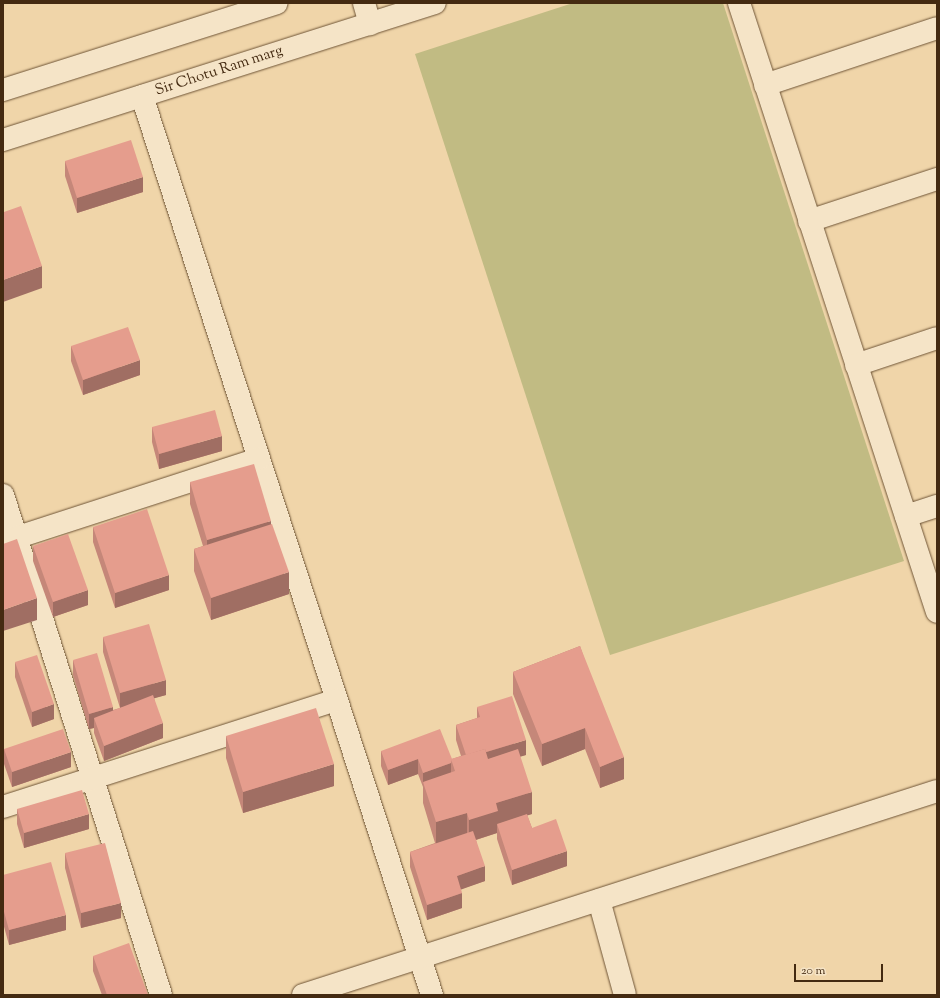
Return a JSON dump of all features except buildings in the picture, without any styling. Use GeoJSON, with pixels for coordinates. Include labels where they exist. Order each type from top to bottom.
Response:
{"type":"FeatureCollection","features":[{"type":"Feature","properties":{"kind":"street"},"geometry":{"type":"LineString","coordinates":[[3,90],[277,3]]}},
{"type":"Feature","properties":{"kind":"street"},"geometry":{"type":"LineString","coordinates":[[364,3],[370,24]]}},
{"type":"Feature","properties":{"kind":"street","name":"Sir Chotu Ram marg"},"geometry":{"type":"LineString","coordinates":[[3,140],[435,3]]}},
{"type":"Feature","properties":{"kind":"street"},"geometry":{"type":"LineString","coordinates":[[739,3],[937,612]]}},
{"type":"Feature","properties":{"kind":"street"},"geometry":{"type":"LineString","coordinates":[[765,85],[937,28]]}},
{"type":"Feature","properties":{"kind":"street"},"geometry":{"type":"LineString","coordinates":[[142,96],[432,995]]}},
{"type":"Feature","properties":{"kind":"street"},"geometry":{"type":"LineString","coordinates":[[809,221],[937,179]]}},
{"type":"Feature","properties":{"kind":"street"},"geometry":{"type":"LineString","coordinates":[[856,365],[937,338]]}},
{"type":"Feature","properties":{"kind":"street"},"geometry":{"type":"LineString","coordinates":[[10,540],[259,459]]}},
{"type":"Feature","properties":{"kind":"street"},"geometry":{"type":"LineString","coordinates":[[3,495],[10,540],[93,778],[161,995]]}},
{"type":"Feature","properties":{"kind":"street"},"geometry":{"type":"LineString","coordinates":[[906,516],[937,506]]}},
{"type":"Feature","properties":{"kind":"street"},"geometry":{"type":"LineString","coordinates":[[3,807],[336,700]]}},
{"type":"Feature","properties":{"kind":"street"},"geometry":{"type":"LineString","coordinates":[[303,995],[937,791]]}},
{"type":"Feature","properties":{"kind":"street"},"geometry":{"type":"LineString","coordinates":[[599,900],[625,995]]}},
{"type":"Feature","properties":{"kind":"shaded area"},"geometry":{"type":"Polygon","coordinates":[[[573,3],[723,3],[904,561],[610,655],[415,54],[573,3]]]}}]}
